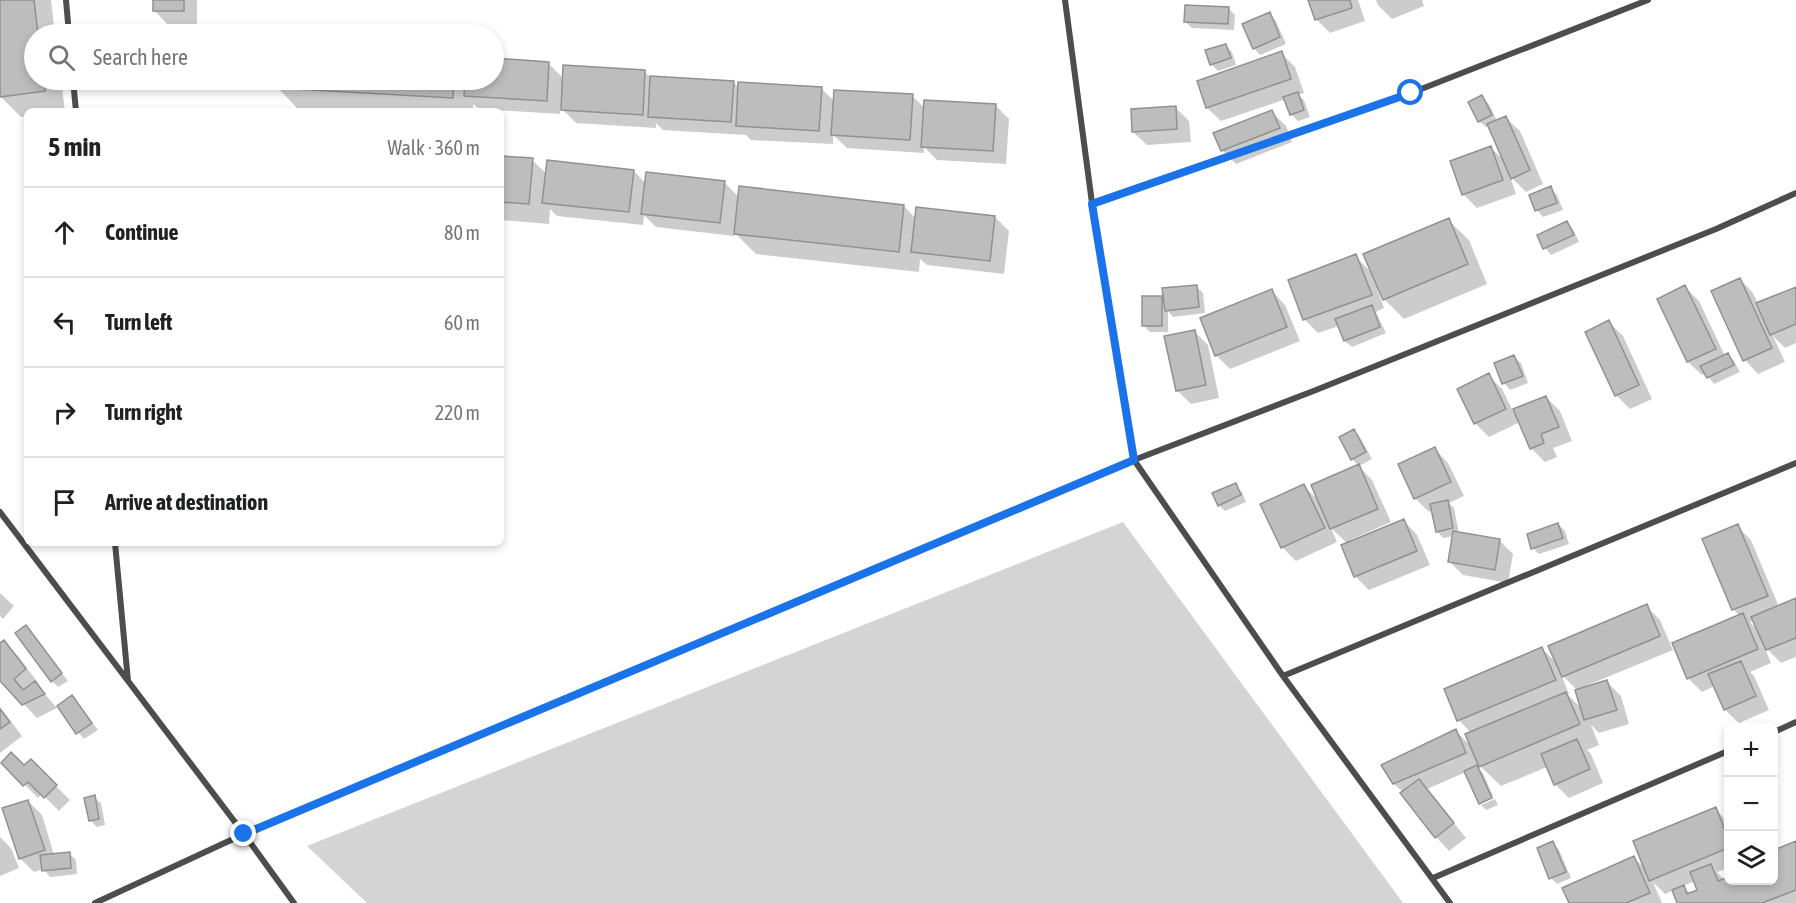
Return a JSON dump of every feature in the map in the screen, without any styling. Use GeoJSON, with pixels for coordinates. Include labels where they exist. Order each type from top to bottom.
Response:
{"type":"FeatureCollection","features":[{"type":"Feature","properties":{"kind":"street"},"geometry":{"type":"LineString","coordinates":[[66,0],[68,24]]}},
{"type":"Feature","properties":{"kind":"street"},"geometry":{"type":"LineString","coordinates":[[1065,0],[1092,204],[1134,460],[1283,676],[1450,903]]}},
{"type":"Feature","properties":{"kind":"street"},"geometry":{"type":"LineString","coordinates":[[1092,204],[1411,93],[1648,0]]}},
{"type":"Feature","properties":{"kind":"street"},"geometry":{"type":"LineString","coordinates":[[74,90],[76,108]]}},
{"type":"Feature","properties":{"kind":"street"},"geometry":{"type":"LineString","coordinates":[[95,903],[244,834],[1134,460],[1316,390],[1716,229],[1796,193]]}},
{"type":"Feature","properties":{"kind":"street"},"geometry":{"type":"LineString","coordinates":[[1283,676],[1796,463]]}},
{"type":"Feature","properties":{"kind":"street"},"geometry":{"type":"LineString","coordinates":[[0,512],[24,544]]}},
{"type":"Feature","properties":{"kind":"street"},"geometry":{"type":"LineString","coordinates":[[26,546],[294,903]]}},
{"type":"Feature","properties":{"kind":"street"},"geometry":{"type":"LineString","coordinates":[[115,546],[128,681]]}},
{"type":"Feature","properties":{"kind":"street"},"geometry":{"type":"LineString","coordinates":[[1778,730],[1796,722]]}},
{"type":"Feature","properties":{"kind":"street"},"geometry":{"type":"LineString","coordinates":[[1433,878],[1724,753]]}},
{"type":"Feature","properties":{"kind":"shaded area"},"geometry":{"type":"Polygon","coordinates":[[[1123,522],[1403,903],[367,903],[307,846],[1123,522]]]}},
{"type":"Feature","properties":{"kind":"building"},"geometry":{"type":"Polygon","coordinates":[[[0,0],[34,0],[37,24],[24,24],[24,90],[45,91],[0,97],[0,0]]]}},
{"type":"Feature","properties":{"kind":"building"},"geometry":{"type":"Polygon","coordinates":[[[153,0],[184,0],[184,11],[153,11],[153,0]]]}},
{"type":"Feature","properties":{"kind":"building"},"geometry":{"type":"Polygon","coordinates":[[[1308,0],[1350,0],[1352,8],[1315,20],[1308,0]]]}},
{"type":"Feature","properties":{"kind":"building"},"geometry":{"type":"Polygon","coordinates":[[[1185,5],[1229,7],[1228,24],[1184,22],[1185,5]]]}},
{"type":"Feature","properties":{"kind":"building"},"geometry":{"type":"Polygon","coordinates":[[[1270,12],[1280,37],[1253,49],[1242,24],[1270,12]]]}},
{"type":"Feature","properties":{"kind":"building"},"geometry":{"type":"Polygon","coordinates":[[[1226,44],[1231,58],[1210,65],[1205,50],[1226,44]]]}},
{"type":"Feature","properties":{"kind":"building"},"geometry":{"type":"Polygon","coordinates":[[[1282,51],[1291,79],[1206,108],[1197,81],[1282,51]]]}},
{"type":"Feature","properties":{"kind":"building"},"geometry":{"type":"Polygon","coordinates":[[[504,59],[549,62],[547,101],[464,96],[464,90],[504,90],[504,59]]]}},
{"type":"Feature","properties":{"kind":"building"},"geometry":{"type":"Polygon","coordinates":[[[563,65],[645,70],[643,115],[561,110],[563,65]]]}},
{"type":"Feature","properties":{"kind":"building"},"geometry":{"type":"Polygon","coordinates":[[[650,76],[734,81],[731,122],[648,117],[650,76]]]}},
{"type":"Feature","properties":{"kind":"building"},"geometry":{"type":"Polygon","coordinates":[[[738,82],[822,87],[819,131],[736,126],[738,82]]]}},
{"type":"Feature","properties":{"kind":"building"},"geometry":{"type":"Polygon","coordinates":[[[311,90],[453,90],[453,98],[311,90]]]}},
{"type":"Feature","properties":{"kind":"building"},"geometry":{"type":"Polygon","coordinates":[[[834,90],[913,94],[910,140],[831,135],[834,90]]]}},
{"type":"Feature","properties":{"kind":"building"},"geometry":{"type":"Polygon","coordinates":[[[1298,92],[1304,110],[1290,115],[1283,97],[1298,92]]]}},
{"type":"Feature","properties":{"kind":"building"},"geometry":{"type":"Polygon","coordinates":[[[1482,95],[1492,115],[1478,122],[1468,102],[1482,95]]]}},
{"type":"Feature","properties":{"kind":"building"},"geometry":{"type":"Polygon","coordinates":[[[924,100],[996,104],[993,151],[921,147],[924,100]]]}},
{"type":"Feature","properties":{"kind":"building"},"geometry":{"type":"Polygon","coordinates":[[[1176,106],[1177,129],[1132,132],[1131,109],[1176,106]]]}},
{"type":"Feature","properties":{"kind":"building"},"geometry":{"type":"Polygon","coordinates":[[[1272,110],[1280,128],[1221,151],[1213,133],[1272,110]]]}},
{"type":"Feature","properties":{"kind":"building"},"geometry":{"type":"Polygon","coordinates":[[[1506,116],[1530,170],[1511,179],[1487,124],[1506,116]]]}},
{"type":"Feature","properties":{"kind":"building"},"geometry":{"type":"Polygon","coordinates":[[[1491,146],[1503,180],[1462,195],[1450,161],[1491,146]]]}},
{"type":"Feature","properties":{"kind":"building"},"geometry":{"type":"Polygon","coordinates":[[[504,156],[533,158],[529,204],[504,202],[504,156]]]}},
{"type":"Feature","properties":{"kind":"building"},"geometry":{"type":"Polygon","coordinates":[[[547,160],[634,170],[629,212],[542,203],[547,160]]]}},
{"type":"Feature","properties":{"kind":"building"},"geometry":{"type":"Polygon","coordinates":[[[646,172],[725,181],[720,223],[641,214],[646,172]]]}},
{"type":"Feature","properties":{"kind":"building"},"geometry":{"type":"Polygon","coordinates":[[[739,186],[904,205],[899,252],[734,234],[739,186]]]}},
{"type":"Feature","properties":{"kind":"building"},"geometry":{"type":"Polygon","coordinates":[[[1551,186],[1557,203],[1535,211],[1529,195],[1551,186]]]}},
{"type":"Feature","properties":{"kind":"building"},"geometry":{"type":"Polygon","coordinates":[[[916,207],[995,216],[990,261],[911,252],[916,207]]]}},
{"type":"Feature","properties":{"kind":"building"},"geometry":{"type":"Polygon","coordinates":[[[1449,218],[1468,264],[1383,300],[1363,254],[1449,218]]]}},
{"type":"Feature","properties":{"kind":"building"},"geometry":{"type":"Polygon","coordinates":[[[1567,221],[1574,235],[1543,249],[1537,235],[1567,221]]]}},
{"type":"Feature","properties":{"kind":"building"},"geometry":{"type":"Polygon","coordinates":[[[1356,254],[1372,295],[1303,320],[1288,280],[1356,254]]]}},
{"type":"Feature","properties":{"kind":"building"},"geometry":{"type":"Polygon","coordinates":[[[1740,278],[1772,348],[1743,361],[1711,291],[1740,278]]]}},
{"type":"Feature","properties":{"kind":"building"},"geometry":{"type":"Polygon","coordinates":[[[1197,285],[1199,307],[1165,311],[1162,288],[1197,285]]]}},
{"type":"Feature","properties":{"kind":"building"},"geometry":{"type":"Polygon","coordinates":[[[1685,285],[1716,349],[1687,362],[1657,299],[1685,285]]]}},
{"type":"Feature","properties":{"kind":"building"},"geometry":{"type":"Polygon","coordinates":[[[1796,287],[1796,324],[1770,335],[1756,303],[1796,287]]]}},
{"type":"Feature","properties":{"kind":"building"},"geometry":{"type":"Polygon","coordinates":[[[1272,289],[1287,327],[1215,356],[1200,318],[1272,289]]]}},
{"type":"Feature","properties":{"kind":"building"},"geometry":{"type":"Polygon","coordinates":[[[1142,296],[1162,296],[1162,326],[1142,326],[1142,296]]]}},
{"type":"Feature","properties":{"kind":"building"},"geometry":{"type":"Polygon","coordinates":[[[1372,305],[1380,327],[1344,341],[1335,319],[1372,305]]]}},
{"type":"Feature","properties":{"kind":"building"},"geometry":{"type":"Polygon","coordinates":[[[1609,320],[1639,385],[1615,396],[1585,332],[1609,320]]]}},
{"type":"Feature","properties":{"kind":"building"},"geometry":{"type":"Polygon","coordinates":[[[1195,330],[1206,385],[1176,391],[1164,336],[1195,330]]]}},
{"type":"Feature","properties":{"kind":"building"},"geometry":{"type":"Polygon","coordinates":[[[1728,353],[1734,365],[1707,378],[1700,366],[1728,353]]]}},
{"type":"Feature","properties":{"kind":"building"},"geometry":{"type":"Polygon","coordinates":[[[1514,355],[1523,376],[1502,384],[1494,363],[1514,355]]]}},
{"type":"Feature","properties":{"kind":"building"},"geometry":{"type":"Polygon","coordinates":[[[1489,373],[1506,409],[1474,424],[1457,389],[1489,373]]]}},
{"type":"Feature","properties":{"kind":"building"},"geometry":{"type":"Polygon","coordinates":[[[1546,396],[1559,427],[1541,434],[1544,443],[1530,449],[1513,409],[1546,396]]]}},
{"type":"Feature","properties":{"kind":"building"},"geometry":{"type":"Polygon","coordinates":[[[1354,429],[1366,452],[1351,460],[1339,437],[1354,429]]]}},
{"type":"Feature","properties":{"kind":"building"},"geometry":{"type":"Polygon","coordinates":[[[1435,447],[1451,482],[1414,499],[1398,464],[1435,447]]]}},
{"type":"Feature","properties":{"kind":"building"},"geometry":{"type":"Polygon","coordinates":[[[1359,464],[1378,509],[1330,529],[1311,485],[1359,464]]]}},
{"type":"Feature","properties":{"kind":"building"},"geometry":{"type":"Polygon","coordinates":[[[1236,483],[1241,495],[1218,506],[1212,493],[1236,483]]]}},
{"type":"Feature","properties":{"kind":"building"},"geometry":{"type":"Polygon","coordinates":[[[1304,484],[1325,528],[1281,548],[1260,504],[1304,484]]]}},
{"type":"Feature","properties":{"kind":"building"},"geometry":{"type":"Polygon","coordinates":[[[1448,500],[1453,528],[1436,532],[1430,504],[1448,500]]]}},
{"type":"Feature","properties":{"kind":"building"},"geometry":{"type":"Polygon","coordinates":[[[1404,519],[1417,551],[1354,577],[1341,545],[1404,519]]]}},
{"type":"Feature","properties":{"kind":"building"},"geometry":{"type":"Polygon","coordinates":[[[1558,523],[1563,538],[1531,549],[1527,534],[1558,523]]]}},
{"type":"Feature","properties":{"kind":"building"},"geometry":{"type":"Polygon","coordinates":[[[1738,524],[1768,596],[1732,610],[1702,539],[1738,524]]]}},
{"type":"Feature","properties":{"kind":"building"},"geometry":{"type":"Polygon","coordinates":[[[1453,531],[1500,539],[1495,570],[1448,562],[1453,531]]]}},
{"type":"Feature","properties":{"kind":"building"},"geometry":{"type":"Polygon","coordinates":[[[1796,598],[1796,638],[1766,650],[1751,617],[1796,598]]]}},
{"type":"Feature","properties":{"kind":"building"},"geometry":{"type":"Polygon","coordinates":[[[1647,604],[1660,636],[1562,677],[1548,646],[1647,604]]]}},
{"type":"Feature","properties":{"kind":"building"},"geometry":{"type":"Polygon","coordinates":[[[1743,613],[1758,649],[1687,679],[1672,643],[1743,613]]]}},
{"type":"Feature","properties":{"kind":"building"},"geometry":{"type":"Polygon","coordinates":[[[26,625],[62,673],[51,682],[15,633],[26,625]]]}},
{"type":"Feature","properties":{"kind":"building"},"geometry":{"type":"Polygon","coordinates":[[[4,640],[26,669],[14,679],[23,690],[35,681],[45,694],[22,705],[0,681],[0,643],[4,640]]]}},
{"type":"Feature","properties":{"kind":"building"},"geometry":{"type":"Polygon","coordinates":[[[1542,647],[1556,680],[1457,721],[1444,689],[1542,647]]]}},
{"type":"Feature","properties":{"kind":"building"},"geometry":{"type":"Polygon","coordinates":[[[1741,661],[1756,696],[1724,710],[1708,674],[1741,661]]]}},
{"type":"Feature","properties":{"kind":"building"},"geometry":{"type":"Polygon","coordinates":[[[1607,680],[1617,710],[1584,720],[1575,690],[1607,680]]]}},
{"type":"Feature","properties":{"kind":"building"},"geometry":{"type":"Polygon","coordinates":[[[1566,692],[1580,724],[1479,767],[1465,734],[1566,692]]]}},
{"type":"Feature","properties":{"kind":"building"},"geometry":{"type":"Polygon","coordinates":[[[72,695],[92,723],[76,734],[57,706],[72,695]]]}},
{"type":"Feature","properties":{"kind":"building"},"geometry":{"type":"Polygon","coordinates":[[[0,709],[10,722],[0,729],[0,709]]]}},
{"type":"Feature","properties":{"kind":"building"},"geometry":{"type":"Polygon","coordinates":[[[1456,729],[1466,753],[1393,784],[1381,765],[1456,729]]]}},
{"type":"Feature","properties":{"kind":"building"},"geometry":{"type":"Polygon","coordinates":[[[1577,739],[1590,769],[1554,785],[1541,754],[1577,739]]]}},
{"type":"Feature","properties":{"kind":"building"},"geometry":{"type":"Polygon","coordinates":[[[11,752],[24,765],[31,759],[57,785],[44,798],[28,782],[23,786],[1,763],[11,752]]]}},
{"type":"Feature","properties":{"kind":"building"},"geometry":{"type":"Polygon","coordinates":[[[1477,765],[1492,798],[1479,804],[1464,771],[1477,765]]]}},
{"type":"Feature","properties":{"kind":"building"},"geometry":{"type":"Polygon","coordinates":[[[1419,779],[1454,823],[1435,838],[1400,793],[1419,779]]]}},
{"type":"Feature","properties":{"kind":"building"},"geometry":{"type":"Polygon","coordinates":[[[95,795],[99,819],[89,821],[84,798],[95,795]]]}},
{"type":"Feature","properties":{"kind":"building"},"geometry":{"type":"Polygon","coordinates":[[[28,800],[45,850],[19,859],[2,808],[28,800]]]}},
{"type":"Feature","properties":{"kind":"building"},"geometry":{"type":"Polygon","coordinates":[[[1716,807],[1724,828],[1724,850],[1649,881],[1633,841],[1716,807]]]}},
{"type":"Feature","properties":{"kind":"building"},"geometry":{"type":"Polygon","coordinates":[[[1553,841],[1566,872],[1549,879],[1537,848],[1553,841]]]}},
{"type":"Feature","properties":{"kind":"building"},"geometry":{"type":"Polygon","coordinates":[[[1796,841],[1796,890],[1762,903],[1677,903],[1672,890],[1684,885],[1687,894],[1697,890],[1690,872],[1711,864],[1718,881],[1724,879],[1724,885],[1778,885],[1778,848],[1796,841]]]}},
{"type":"Feature","properties":{"kind":"building"},"geometry":{"type":"Polygon","coordinates":[[[70,852],[71,868],[42,871],[40,855],[70,852]]]}},
{"type":"Feature","properties":{"kind":"building"},"geometry":{"type":"Polygon","coordinates":[[[1634,856],[1650,893],[1626,903],[1569,903],[1562,888],[1634,856]]]}},
{"type":"Feature","properties":{"kind":"route"},"geometry":{"type":"LineString","coordinates":[[244,834],[1134,460],[1092,204],[1411,93]]}}]}
